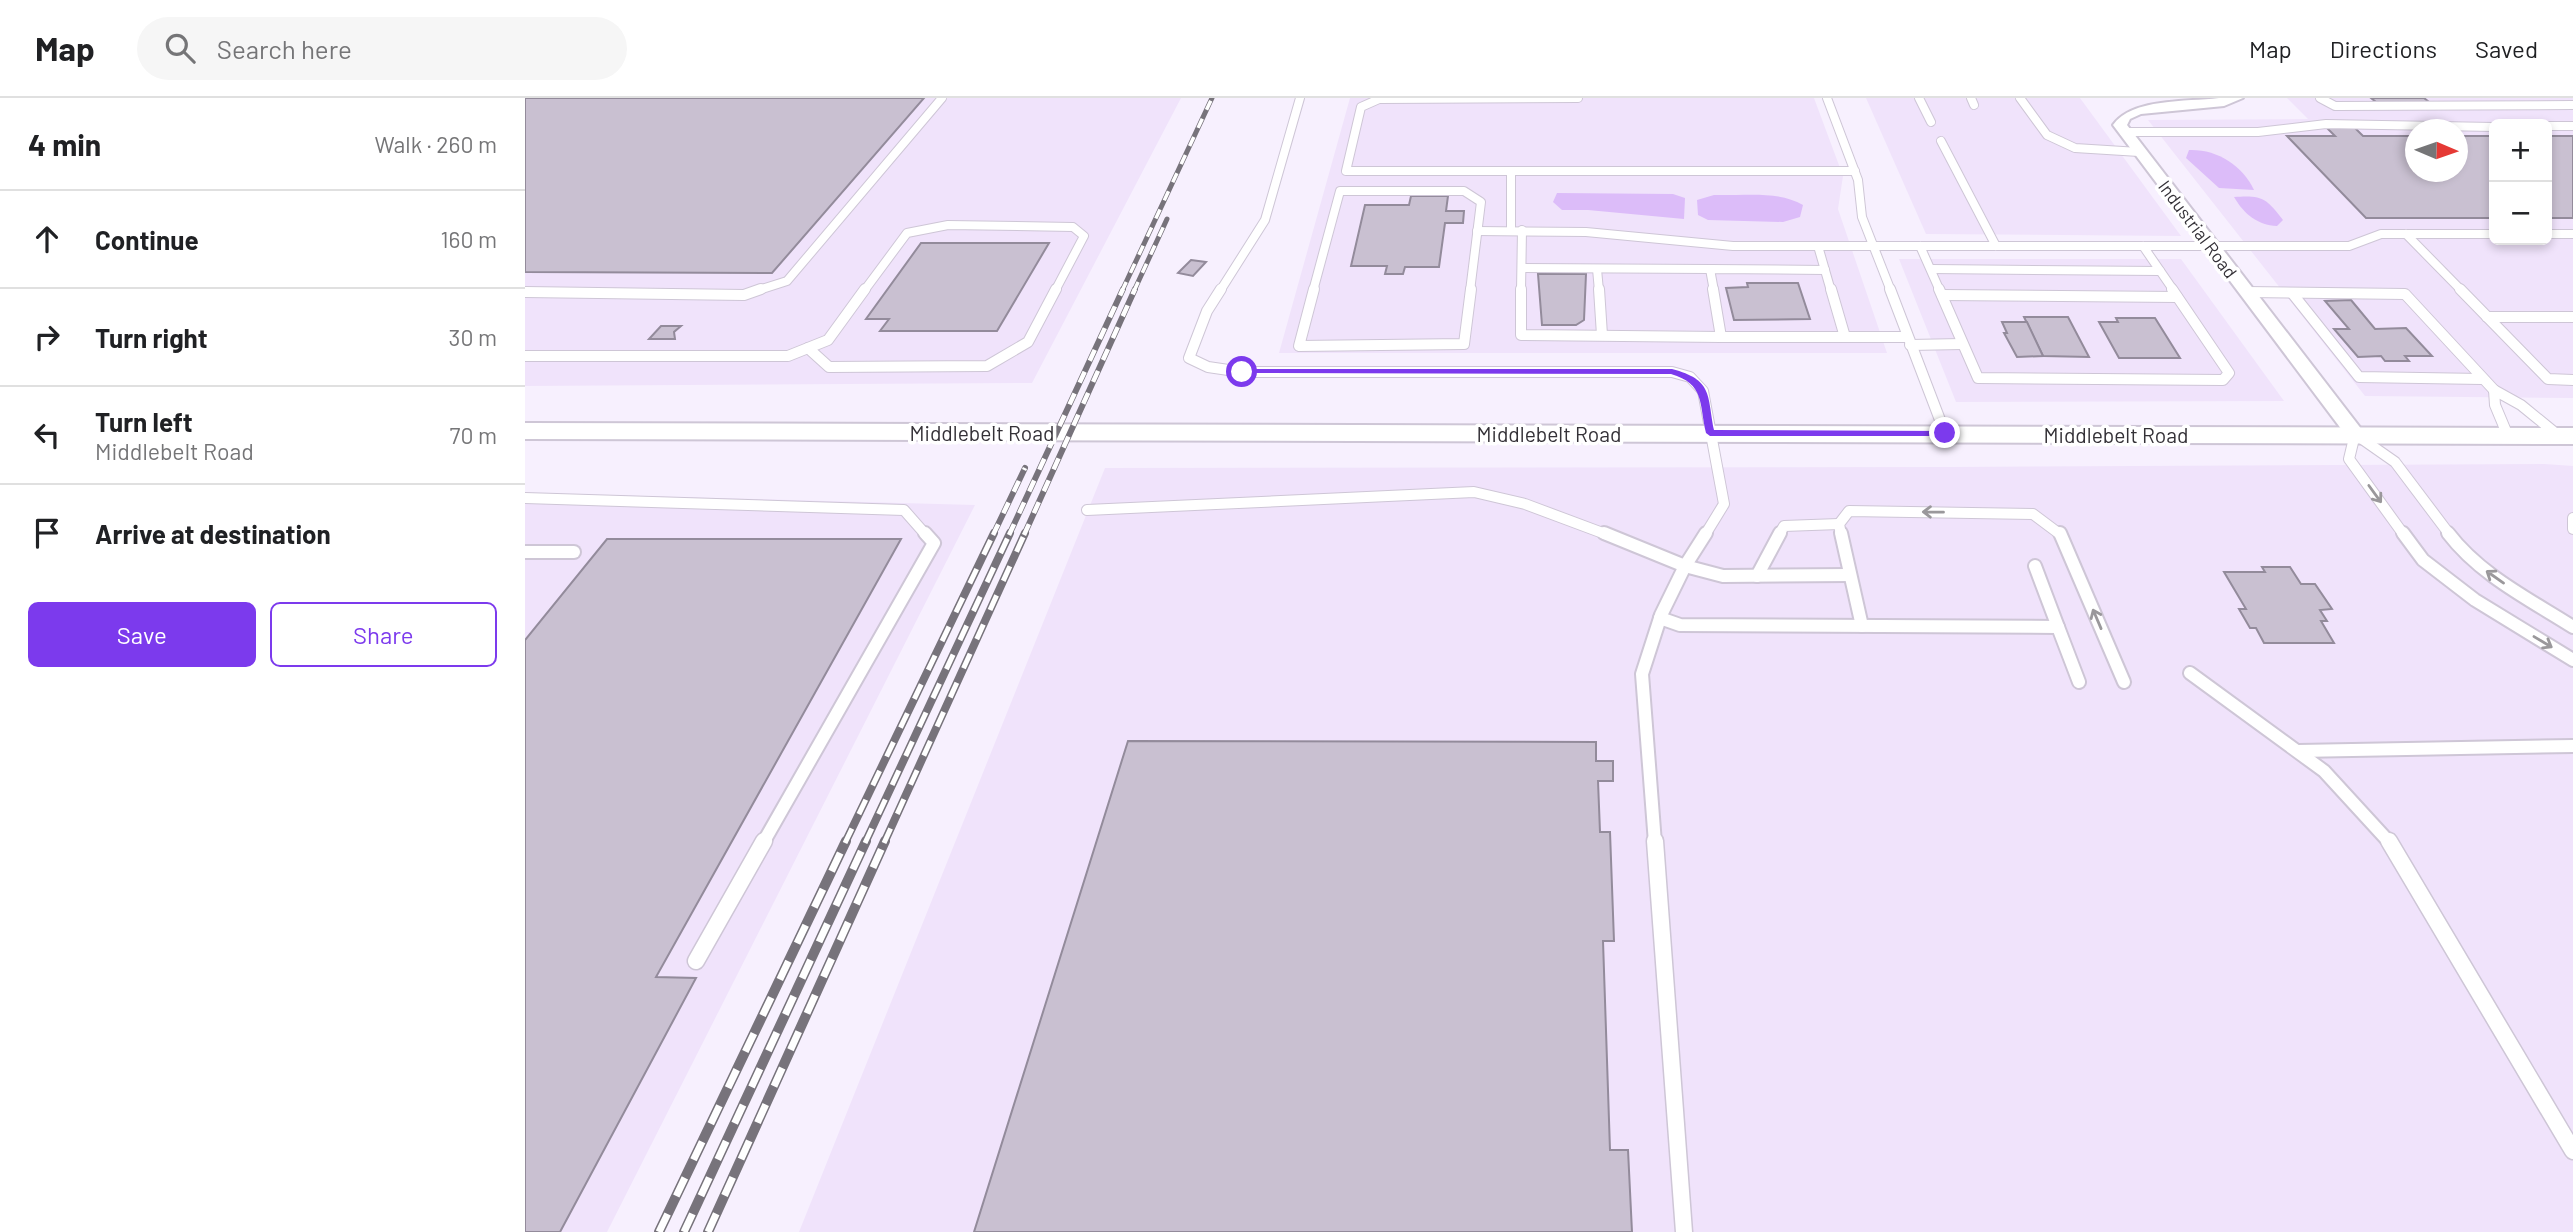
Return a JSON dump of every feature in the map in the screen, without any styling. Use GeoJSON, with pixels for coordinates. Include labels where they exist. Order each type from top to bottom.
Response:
{"type":"FeatureCollection","features":[{"type":"Feature","properties":{"kind":"main road","name":"Middlebelt Road"},"geometry":{"type":"LineString","coordinates":[[525,430],[2566,436]]}},
{"type":"Feature","properties":{"kind":"street"},"geometry":{"type":"LineString","coordinates":[[2124,132],[2120,120],[2130,109],[2154,105],[2212,104],[2236,98]]}},
{"type":"Feature","properties":{"kind":"street","name":"Industrial Road"},"geometry":{"type":"LineString","coordinates":[[2124,132],[2355,434]]}},
{"type":"Feature","properties":{"kind":"lane"},"geometry":{"type":"LineString","coordinates":[[525,292],[744,295],[787,281],[941,98]]}},
{"type":"Feature","properties":{"kind":"lane"},"geometry":{"type":"LineString","coordinates":[[1300,98],[1265,220],[1207,311],[1189,358],[1205,367],[1242,372],[1672,372],[1690,377],[1700,386],[1724,504],[1685,566],[1660,618],[1642,674],[1684,1232]]}},
{"type":"Feature","properties":{"kind":"lane"},"geometry":{"type":"LineString","coordinates":[[1578,98],[1378,99],[1367,102],[1361,107],[1346,171],[1854,171]]}},
{"type":"Feature","properties":{"kind":"lane"},"geometry":{"type":"LineString","coordinates":[[1827,98],[1858,180],[1862,217],[1945,433]]}},
{"type":"Feature","properties":{"kind":"lane"},"geometry":{"type":"LineString","coordinates":[[1919,98],[1931,122]]}},
{"type":"Feature","properties":{"kind":"lane"},"geometry":{"type":"LineString","coordinates":[[2020,98],[2047,135],[2075,148],[2139,152]]}},
{"type":"Feature","properties":{"kind":"lane"},"geometry":{"type":"LineString","coordinates":[[2320,98],[2335,106],[2573,104]]}},
{"type":"Feature","properties":{"kind":"lane"},"geometry":{"type":"LineString","coordinates":[[2124,132],[2258,132],[2326,124],[2489,127]]}},
{"type":"Feature","properties":{"kind":"lane"},"geometry":{"type":"LineString","coordinates":[[2552,126],[2573,125]]}},
{"type":"Feature","properties":{"kind":"lane"},"geometry":{"type":"LineString","coordinates":[[1941,141],[1996,246]]}},
{"type":"Feature","properties":{"kind":"lane"},"geometry":{"type":"LineString","coordinates":[[1511,171],[1522,268],[1521,335],[1845,337],[1962,344]]}},
{"type":"Feature","properties":{"kind":"lane"},"geometry":{"type":"LineString","coordinates":[[1340,191],[1464,191],[1481,202],[1477,231],[1464,344],[1299,346],[1340,191]]}},
{"type":"Feature","properties":{"kind":"lane"},"geometry":{"type":"LineString","coordinates":[[525,356],[787,356],[828,340],[908,233],[948,225],[1073,227],[1084,236],[1028,342],[987,366],[829,367],[808,348]]}},
{"type":"Feature","properties":{"kind":"lane"},"geometry":{"type":"LineString","coordinates":[[1477,231],[1586,232],[1733,246],[2349,246],[2381,234],[2489,234]]}},
{"type":"Feature","properties":{"kind":"lane"},"geometry":{"type":"LineString","coordinates":[[2406,234],[2548,379],[2573,380]]}},
{"type":"Feature","properties":{"kind":"lane"},"geometry":{"type":"LineString","coordinates":[[2552,234],[2573,234]]}},
{"type":"Feature","properties":{"kind":"lane"},"geometry":{"type":"LineString","coordinates":[[1818,246],[1845,337]]}},
{"type":"Feature","properties":{"kind":"lane"},"geometry":{"type":"LineString","coordinates":[[1920,246],[1978,378],[2223,380],[2229,373],[2143,246]]}},
{"type":"Feature","properties":{"kind":"lane"},"geometry":{"type":"LineString","coordinates":[[1522,268],[1825,270]]}},
{"type":"Feature","properties":{"kind":"lane"},"geometry":{"type":"LineString","coordinates":[[1597,269],[1602,335]]}},
{"type":"Feature","properties":{"kind":"lane"},"geometry":{"type":"LineString","coordinates":[[1710,270],[1721,337]]}},
{"type":"Feature","properties":{"kind":"lane"},"geometry":{"type":"LineString","coordinates":[[1931,270],[2160,271]]}},
{"type":"Feature","properties":{"kind":"lane"},"geometry":{"type":"LineString","coordinates":[[2246,292],[2405,294],[2494,390],[2566,436]]}},
{"type":"Feature","properties":{"kind":"lane"},"geometry":{"type":"LineString","coordinates":[[2292,293],[2359,377],[2482,379]]}},
{"type":"Feature","properties":{"kind":"lane"},"geometry":{"type":"LineString","coordinates":[[1942,295],[2177,297]]}},
{"type":"Feature","properties":{"kind":"lane"},"geometry":{"type":"LineString","coordinates":[[2487,317],[2573,317]]}},
{"type":"Feature","properties":{"kind":"lane"},"geometry":{"type":"LineString","coordinates":[[2494,390],[2495,405],[2508,436]]}},
{"type":"Feature","properties":{"kind":"lane"},"geometry":{"type":"LineString","coordinates":[[2573,627],[2490,575],[2459,547],[2395,462],[2355,434],[2349,459],[2423,560],[2475,600],[2573,660]]}},
{"type":"Feature","properties":{"kind":"lane"},"geometry":{"type":"LineString","coordinates":[[1087,510],[1474,492],[1525,504],[1653,551],[1685,566],[1723,576],[1850,575]]}},
{"type":"Feature","properties":{"kind":"lane"},"geometry":{"type":"LineString","coordinates":[[525,498],[904,510],[935,543],[696,961]]}},
{"type":"Feature","properties":{"kind":"lane"},"geometry":{"type":"LineString","coordinates":[[1862,626],[1839,524],[1849,511],[2033,514],[2060,533],[2124,682]]}},
{"type":"Feature","properties":{"kind":"lane"},"geometry":{"type":"LineString","coordinates":[[2573,518],[2573,529]]}},
{"type":"Feature","properties":{"kind":"lane"},"geometry":{"type":"LineString","coordinates":[[1757,576],[1784,526],[1839,524]]}},
{"type":"Feature","properties":{"kind":"lane"},"geometry":{"type":"LineString","coordinates":[[525,552],[574,552]]}},
{"type":"Feature","properties":{"kind":"lane"},"geometry":{"type":"LineString","coordinates":[[2035,566],[2079,682]]}},
{"type":"Feature","properties":{"kind":"lane"},"geometry":{"type":"LineString","coordinates":[[1660,618],[1680,625],[2058,627]]}},
{"type":"Feature","properties":{"kind":"lane"},"geometry":{"type":"LineString","coordinates":[[2190,673],[2298,751],[2347,792],[2388,837],[2573,1151]]}},
{"type":"Feature","properties":{"kind":"lane"},"geometry":{"type":"LineString","coordinates":[[2298,751],[2573,746]]}},
{"type":"Feature","properties":{"kind":"shaded area"},"geometry":{"type":"Polygon","coordinates":[[[525,98],[1181,98],[1032,383],[525,386],[525,98]]]}},
{"type":"Feature","properties":{"kind":"shaded area"},"geometry":{"type":"Polygon","coordinates":[[[1350,98],[1814,98],[1843,176],[1838,209],[1887,353],[1279,353],[1350,98]]]}},
{"type":"Feature","properties":{"kind":"shaded area"},"geometry":{"type":"Polygon","coordinates":[[[1866,98],[2080,98],[2181,236],[1926,234],[1866,98]]]}},
{"type":"Feature","properties":{"kind":"shaded area"},"geometry":{"type":"Polygon","coordinates":[[[2287,98],[2573,98],[2573,398],[2365,396],[2148,120],[2308,119],[2287,98]]]}},
{"type":"Feature","properties":{"kind":"shaded area"},"geometry":{"type":"Polygon","coordinates":[[[2189,150],[2209,152],[2227,160],[2243,173],[2254,190],[2219,188],[2186,158],[2189,150]]]}},
{"type":"Feature","properties":{"kind":"shaded area"},"geometry":{"type":"Polygon","coordinates":[[[1557,193],[1673,194],[1685,198],[1684,219],[1562,210],[1553,202],[1557,193]]]}},
{"type":"Feature","properties":{"kind":"shaded area"},"geometry":{"type":"Polygon","coordinates":[[[1714,195],[1783,197],[1803,205],[1800,217],[1783,222],[1708,220],[1698,215],[1697,200],[1714,195]]]}},
{"type":"Feature","properties":{"kind":"shaded area"},"geometry":{"type":"Polygon","coordinates":[[[2234,197],[2263,200],[2283,220],[2277,226],[2257,221],[2242,209],[2234,197]]]}},
{"type":"Feature","properties":{"kind":"shaded area"},"geometry":{"type":"Polygon","coordinates":[[[1899,259],[2181,259],[2284,401],[1956,402],[1899,259]]]}},
{"type":"Feature","properties":{"kind":"shaded area"},"geometry":{"type":"Polygon","coordinates":[[[2573,466],[2573,1232],[799,1232],[1105,468],[2573,466]]]}},
{"type":"Feature","properties":{"kind":"shaded area"},"geometry":{"type":"Polygon","coordinates":[[[525,493],[975,505],[607,1232],[525,1232],[525,493]]]}},
{"type":"Feature","properties":{"kind":"building"},"geometry":{"type":"Polygon","coordinates":[[[525,98],[924,98],[772,273],[525,272],[525,98]]]}},
{"type":"Feature","properties":{"kind":"building"},"geometry":{"type":"Polygon","coordinates":[[[2371,98],[2424,98],[2429,102],[2376,102],[2371,98]]]}},
{"type":"Feature","properties":{"kind":"building"},"geometry":{"type":"Polygon","coordinates":[[[2327,128],[2355,128],[2363,136],[2405,136],[2405,182],[2468,182],[2468,136],[2489,136],[2489,218],[2366,218],[2287,136],[2335,136],[2327,128]]]}},
{"type":"Feature","properties":{"kind":"building"},"geometry":{"type":"Polygon","coordinates":[[[2552,136],[2573,136],[2573,218],[2552,218],[2552,136]]]}},
{"type":"Feature","properties":{"kind":"building"},"geometry":{"type":"Polygon","coordinates":[[[1411,196],[1448,196],[1446,211],[1464,211],[1463,223],[1445,223],[1439,267],[1405,267],[1403,274],[1385,274],[1387,266],[1351,266],[1365,205],[1409,205],[1411,196]]]}},
{"type":"Feature","properties":{"kind":"building"},"geometry":{"type":"Polygon","coordinates":[[[921,243],[1049,243],[997,331],[880,331],[889,319],[866,319],[921,243]]]}},
{"type":"Feature","properties":{"kind":"building"},"geometry":{"type":"Polygon","coordinates":[[[1191,260],[1206,262],[1193,276],[1178,273],[1191,260]]]}},
{"type":"Feature","properties":{"kind":"building"},"geometry":{"type":"Polygon","coordinates":[[[1538,274],[1586,274],[1584,320],[1576,325],[1542,325],[1538,274]]]}},
{"type":"Feature","properties":{"kind":"building"},"geometry":{"type":"Polygon","coordinates":[[[1747,283],[1798,283],[1810,319],[1734,320],[1726,288],[1748,287],[1747,283]]]}},
{"type":"Feature","properties":{"kind":"building"},"geometry":{"type":"Polygon","coordinates":[[[2351,300],[2375,329],[2406,328],[2432,356],[2405,356],[2409,361],[2385,361],[2381,356],[2358,357],[2334,329],[2349,329],[2325,301],[2351,300]]]}},
{"type":"Feature","properties":{"kind":"building"},"geometry":{"type":"Polygon","coordinates":[[[2024,317],[2068,317],[2089,357],[2043,356],[2024,317]]]}},
{"type":"Feature","properties":{"kind":"building"},"geometry":{"type":"Polygon","coordinates":[[[2116,318],[2155,318],[2180,358],[2119,358],[2099,322],[2118,322],[2116,318]]]}},
{"type":"Feature","properties":{"kind":"building"},"geometry":{"type":"Polygon","coordinates":[[[2002,322],[2027,322],[2043,356],[2017,357],[2004,333],[2007,333],[2002,322]]]}},
{"type":"Feature","properties":{"kind":"building"},"geometry":{"type":"Polygon","coordinates":[[[661,326],[681,326],[674,332],[675,339],[649,339],[661,326]]]}},
{"type":"Feature","properties":{"kind":"building"},"geometry":{"type":"Polygon","coordinates":[[[607,539],[901,539],[656,977],[696,978],[560,1232],[525,1232],[525,640],[607,539]]]}},
{"type":"Feature","properties":{"kind":"building"},"geometry":{"type":"Polygon","coordinates":[[[2262,567],[2290,567],[2301,584],[2315,584],[2332,609],[2320,610],[2327,621],[2321,621],[2334,643],[2264,643],[2256,628],[2250,628],[2239,609],[2246,609],[2224,572],[2265,572],[2262,567]]]}},
{"type":"Feature","properties":{"kind":"building"},"geometry":{"type":"Polygon","coordinates":[[[1128,741],[1596,742],[1596,761],[1613,761],[1613,781],[1598,781],[1600,832],[1610,832],[1614,941],[1603,941],[1610,1150],[1628,1150],[1632,1232],[974,1232],[1128,741]]]}},
{"type":"Feature","properties":{"kind":"railway"},"geometry":{"type":"LineString","coordinates":[[1122,291],[1212,98]]}},
{"type":"Feature","properties":{"kind":"railway"},"geometry":{"type":"LineString","coordinates":[[1134,291],[1167,219]]}},
{"type":"Feature","properties":{"kind":"railway"},"geometry":{"type":"LineString","coordinates":[[1009,535],[1123,289]]}},
{"type":"Feature","properties":{"kind":"railway"},"geometry":{"type":"LineString","coordinates":[[1024,535],[1135,289]]}},
{"type":"Feature","properties":{"kind":"railway"},"geometry":{"type":"LineString","coordinates":[[993,535],[1025,468]]}},
{"type":"Feature","properties":{"kind":"railway"},"geometry":{"type":"LineString","coordinates":[[845,843],[994,533]]}},
{"type":"Feature","properties":{"kind":"railway"},"geometry":{"type":"LineString","coordinates":[[865,843],[1010,533]]}},
{"type":"Feature","properties":{"kind":"railway"},"geometry":{"type":"LineString","coordinates":[[884,843],[1025,533]]}},
{"type":"Feature","properties":{"kind":"railway"},"geometry":{"type":"LineString","coordinates":[[659,1232],[846,841]]}},
{"type":"Feature","properties":{"kind":"railway"},"geometry":{"type":"LineString","coordinates":[[684,1232],[866,841]]}},
{"type":"Feature","properties":{"kind":"railway"},"geometry":{"type":"LineString","coordinates":[[708,1232],[885,841]]}},
{"type":"Feature","properties":{"kind":"route"},"geometry":{"type":"LineString","coordinates":[[1242,372],[1672,372],[1690,377],[1700,386],[1710,433],[1945,433]]}}]}
